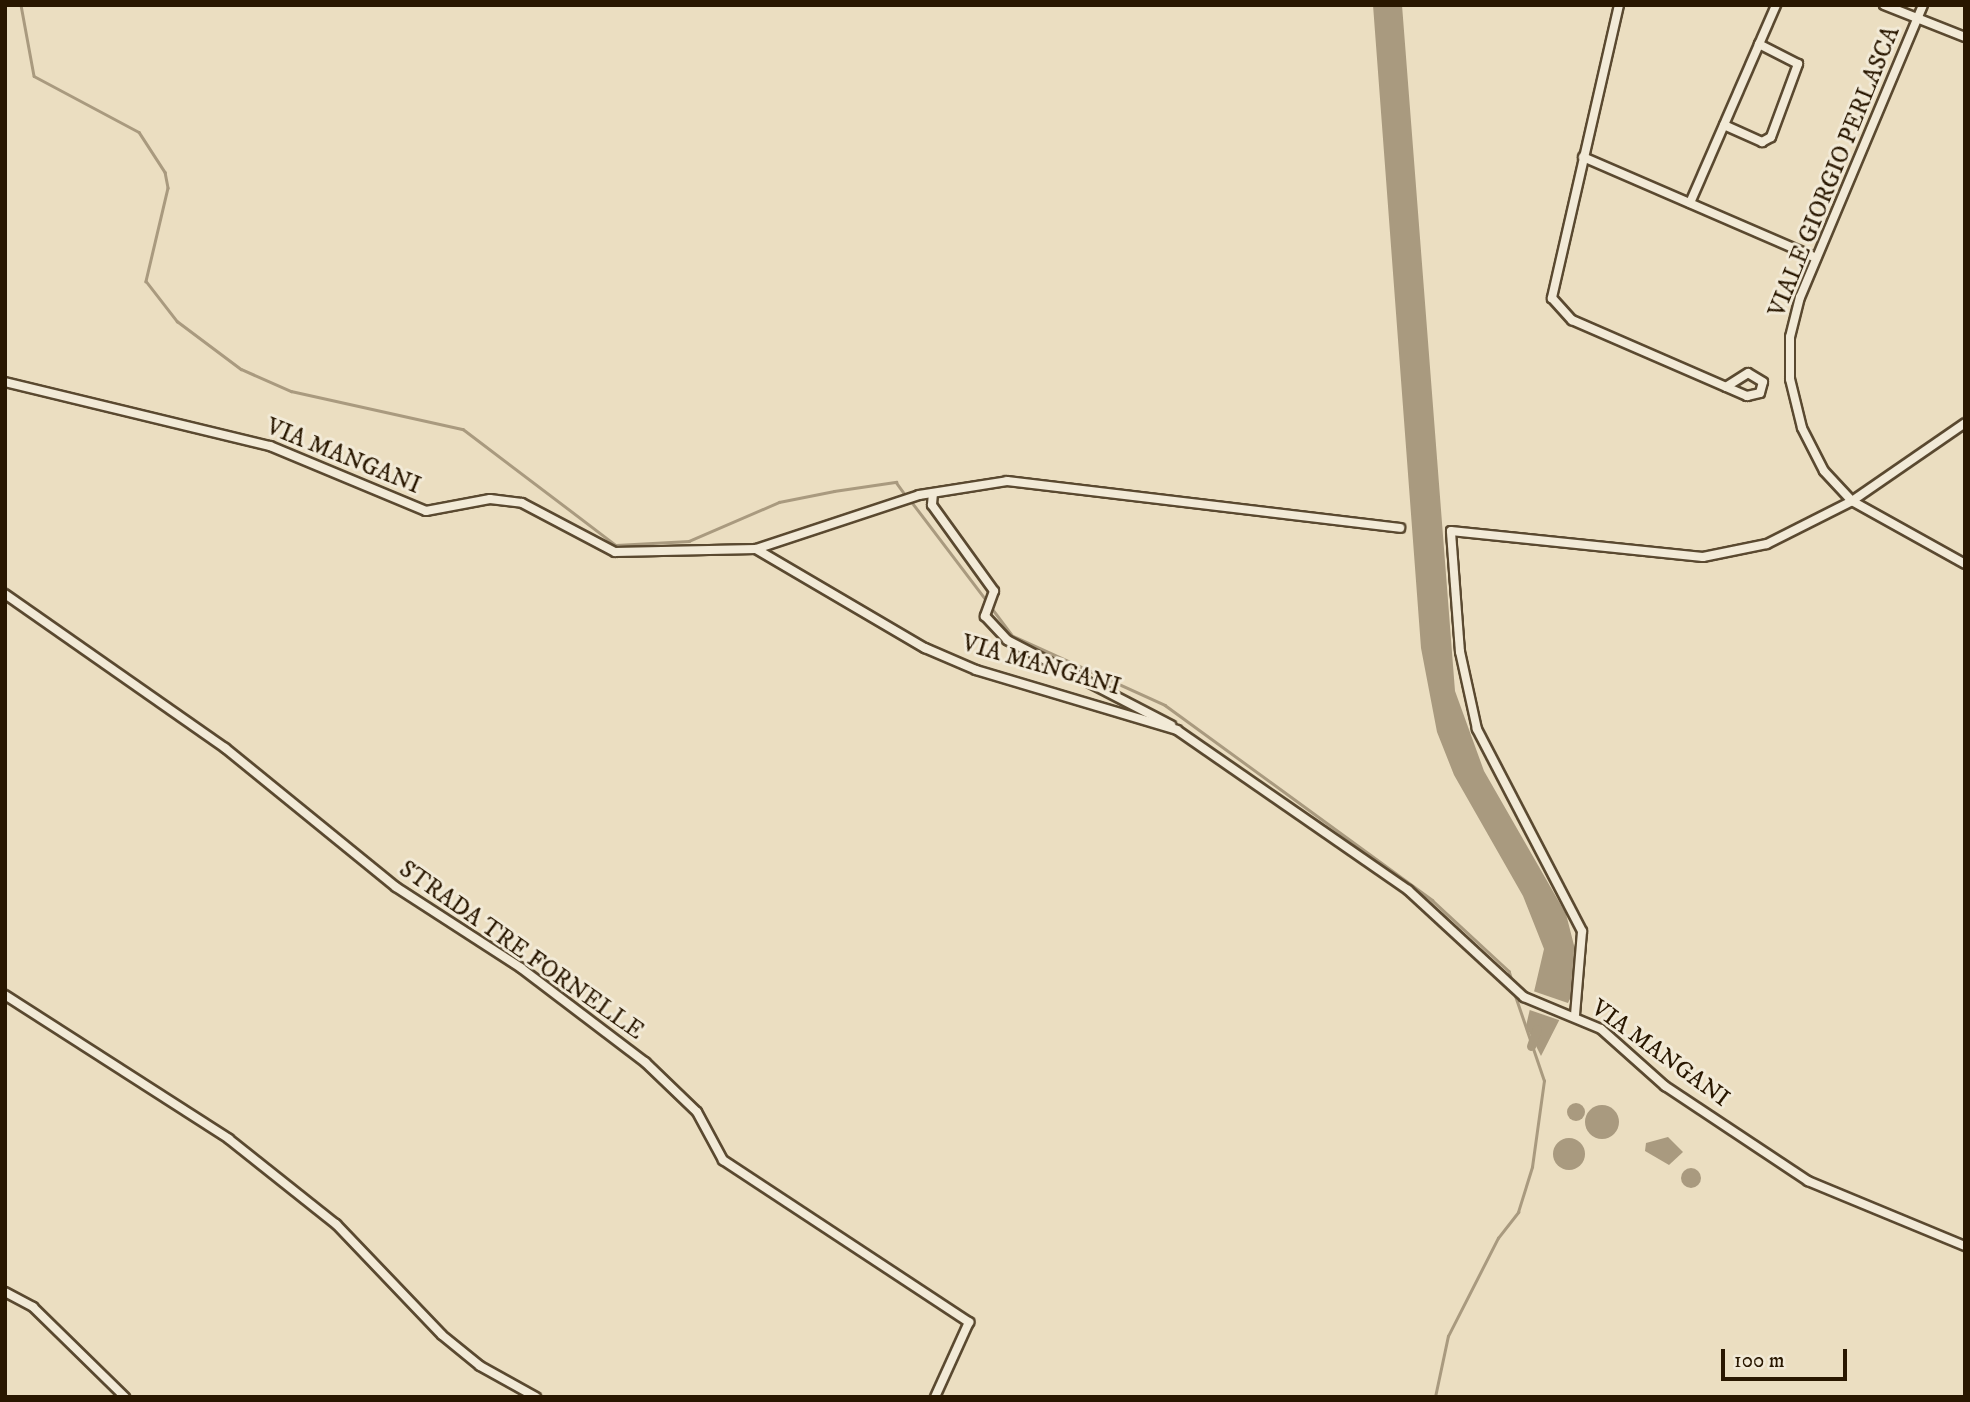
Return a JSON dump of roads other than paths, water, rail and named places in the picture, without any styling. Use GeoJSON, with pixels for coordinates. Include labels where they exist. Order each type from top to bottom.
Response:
{"type":"FeatureCollection","features":[{"type":"Feature","properties":{"kind":"street"},"geometry":{"type":"LineString","coordinates":[[1619,5],[1554,282],[1558,309],[1727,387]]}},
{"type":"Feature","properties":{"kind":"street"},"geometry":{"type":"LineString","coordinates":[[1690,203],[1776,5]]}},
{"type":"Feature","properties":{"kind":"street"},"geometry":{"type":"LineString","coordinates":[[1884,5],[1965,37]]}},
{"type":"Feature","properties":{"kind":"street","name":"VIALE GIORGIO PERLASCA"},"geometry":{"type":"LineString","coordinates":[[1923,5],[1816,258],[1790,337],[1790,379],[1802,428],[1824,471],[1852,501],[1965,564]]}},
{"type":"Feature","properties":{"kind":"street"},"geometry":{"type":"LineString","coordinates":[[1724,125],[1762,142],[1771,137],[1798,64],[1759,44]]}},
{"type":"Feature","properties":{"kind":"street"},"geometry":{"type":"LineString","coordinates":[[1583,157],[1816,258]]}},
{"type":"Feature","properties":{"kind":"street","name":"VIA MANGANI"},"geometry":{"type":"LineString","coordinates":[[5,382],[270,446],[426,511],[490,499],[522,503],[615,552],[756,548],[925,648],[976,670],[1177,730],[1408,890],[1457,930],[1507,985],[1601,1029],[1665,1086],[1808,1181],[1965,1246]]}},
{"type":"Feature","properties":{"kind":"street"},"geometry":{"type":"LineString","coordinates":[[1575,1015],[1582,930],[1477,729],[1460,652],[1451,531],[1703,557],[1767,544],[1852,501],[1965,423]]}},
{"type":"Feature","properties":{"kind":"street"},"geometry":{"type":"LineString","coordinates":[[756,548],[919,495],[1007,481],[1400,527]]}},
{"type":"Feature","properties":{"kind":"street"},"geometry":{"type":"LineString","coordinates":[[933,493],[932,505],[995,592],[995,601],[984,609],[1007,640],[1030,655],[1128,699],[1177,730]]}},
{"type":"Feature","properties":{"kind":"street","name":"STRADA TRE FORNELLE"},"geometry":{"type":"LineString","coordinates":[[5,594],[233,754],[405,893],[521,968],[645,1062],[697,1112],[723,1160],[969,1322],[935,1397]]}},
{"type":"Feature","properties":{"kind":"street"},"geometry":{"type":"LineString","coordinates":[[5,995],[229,1139],[336,1224],[442,1335],[480,1366],[536,1397]]}},
{"type":"Feature","properties":{"kind":"street"},"geometry":{"type":"LineString","coordinates":[[5,1292],[33,1307],[125,1397]]}},
{"type":"Feature","properties":{"kind":"waterway"},"geometry":{"type":"LineString","coordinates":[[21,5],[34,76],[139,132],[165,172],[168,188],[146,281],[177,321],[241,369],[291,391],[463,429],[616,545],[689,541],[779,502],[834,491],[896,482],[906,496]]}},
{"type":"Feature","properties":{"kind":"waterway"},"geometry":{"type":"LineString","coordinates":[[911,501],[987,601]]}},
{"type":"Feature","properties":{"kind":"waterway"},"geometry":{"type":"LineString","coordinates":[[991,607],[1013,636],[1165,705],[1432,900],[1509,971],[1513,983]]}},
{"type":"Feature","properties":{"kind":"waterway"},"geometry":{"type":"LineString","coordinates":[[1435,1397],[1448,1336],[1498,1238],[1518,1212],[1532,1167],[1544,1081],[1514,993]]}},
{"type":"Feature","properties":{"kind":"waterway"},"geometry":{"type":"LineString","coordinates":[[1531,1046],[1537,1029]]}}]}
